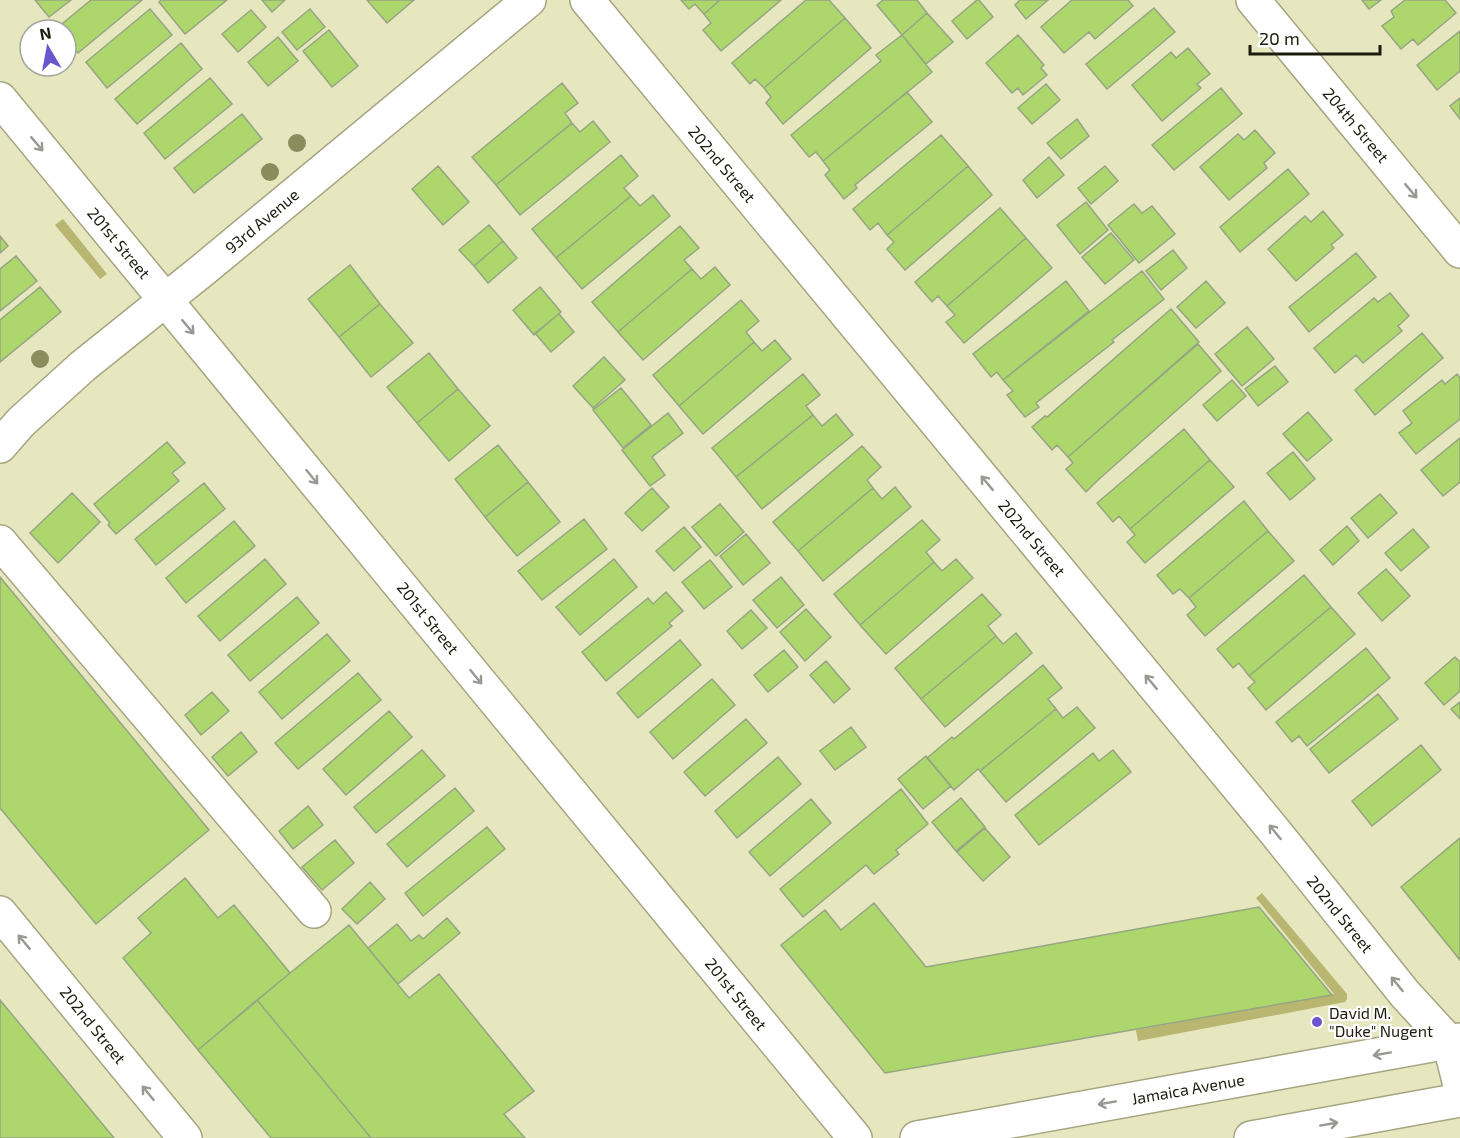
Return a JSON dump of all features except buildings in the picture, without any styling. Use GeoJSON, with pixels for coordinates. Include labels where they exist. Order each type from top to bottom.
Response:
{"type":"FeatureCollection","features":[{"type":"Feature","properties":{"kind":"street","name":"93rd Avenue"},"geometry":{"type":"LineString","coordinates":[[0,446],[21,422],[83,366],[529,0]]}},
{"type":"Feature","properties":{"kind":"street","name":"202nd Street"},"geometry":{"type":"LineString","coordinates":[[587,0],[1276,833],[1405,994],[1454,1041],[1460,1085]]}},
{"type":"Feature","properties":{"kind":"street","name":"204th Street"},"geometry":{"type":"LineString","coordinates":[[1253,0],[1460,250]]}},
{"type":"Feature","properties":{"kind":"street","name":"201st Street"},"geometry":{"type":"LineString","coordinates":[[0,99],[855,1138]]}},
{"type":"Feature","properties":{"kind":"street"},"geometry":{"type":"LineString","coordinates":[[0,542],[314,911]]}},
{"type":"Feature","properties":{"kind":"street","name":"202nd Street"},"geometry":{"type":"LineString","coordinates":[[0,913],[185,1138]]}},
{"type":"Feature","properties":{"kind":"street","name":"Jamaica Avenue"},"geometry":{"type":"LineString","coordinates":[[917,1138],[1454,1041]]}},
{"type":"Feature","properties":{"kind":"street"},"geometry":{"type":"LineString","coordinates":[[1251,1138],[1460,1100]]}},
{"type":"Feature","properties":{"kind":"shaded area"},"geometry":{"type":"Polygon","coordinates":[[[63,219],[107,274],[100,279],[55,225],[63,219]]]}},
{"type":"Feature","properties":{"kind":"shaded area"},"geometry":{"type":"Polygon","coordinates":[[[1262,893],[1347,994],[1345,1002],[1138,1041],[1136,1030],[1334,994],[1256,898],[1262,893]]]}},
{"type":"Feature","properties":{"kind":"place","name":"David M. \"Duke\" Nugent"},"geometry":{"type":"Point","coordinates":[1317,1022]}}]}
